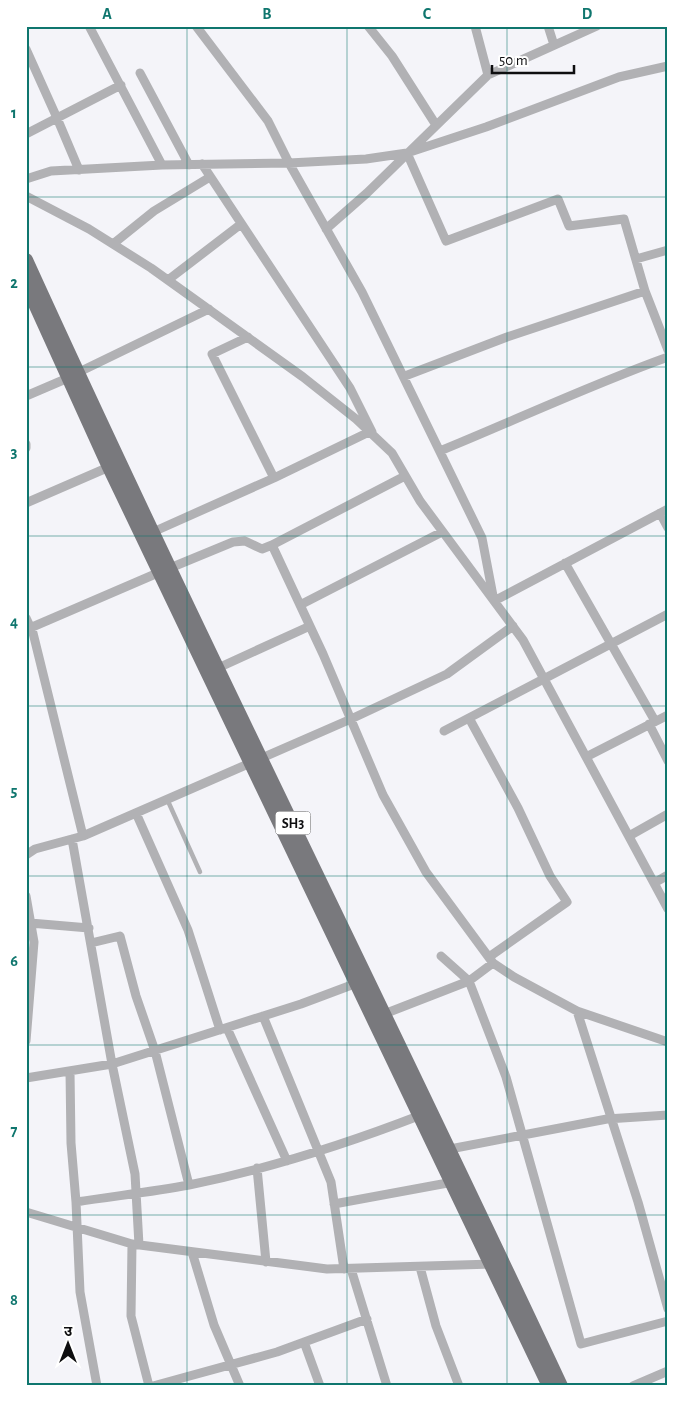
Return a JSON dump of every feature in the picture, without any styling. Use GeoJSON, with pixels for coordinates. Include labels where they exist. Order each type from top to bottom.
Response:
{"type":"FeatureCollection","features":[{"type":"Feature","properties":{"kind":"main road","name":"SH3"},"geometry":{"type":"LineString","coordinates":[[26,260],[109,467],[218,668],[256,760],[357,982],[379,1016],[421,1115],[549,1386]]}},
{"type":"Feature","properties":{"kind":"main road","name":"SH3"},"geometry":{"type":"LineString","coordinates":[[26,284],[31,304],[73,375],[153,532],[165,570],[379,1016],[450,1149],[561,1386]]}},
{"type":"Feature","properties":{"kind":"street"},"geometry":{"type":"LineString","coordinates":[[89,26],[162,165]]}},
{"type":"Feature","properties":{"kind":"street"},"geometry":{"type":"LineString","coordinates":[[196,26],[268,121],[289,163],[362,292],[405,376],[482,538],[494,601]]}},
{"type":"Feature","properties":{"kind":"street"},"geometry":{"type":"LineString","coordinates":[[368,26],[392,56],[436,125]]}},
{"type":"Feature","properties":{"kind":"street"},"geometry":{"type":"LineString","coordinates":[[475,26],[488,75]]}},
{"type":"Feature","properties":{"kind":"street"},"geometry":{"type":"LineString","coordinates":[[548,26],[554,46]]}},
{"type":"Feature","properties":{"kind":"street"},"geometry":{"type":"LineString","coordinates":[[326,229],[367,193],[488,75],[597,26]]}},
{"type":"Feature","properties":{"kind":"street"},"geometry":{"type":"LineString","coordinates":[[26,49],[79,170]]}},
{"type":"Feature","properties":{"kind":"street"},"geometry":{"type":"LineString","coordinates":[[26,179],[51,171],[162,165],[289,163],[366,159],[407,153],[486,127],[619,77],[668,66]]}},
{"type":"Feature","properties":{"kind":"street"},"geometry":{"type":"LineString","coordinates":[[140,73],[189,165]]}},
{"type":"Feature","properties":{"kind":"street"},"geometry":{"type":"LineString","coordinates":[[26,134],[121,85]]}},
{"type":"Feature","properties":{"kind":"street"},"geometry":{"type":"LineString","coordinates":[[407,153],[446,241],[558,199],[569,226],[624,220],[645,291],[668,350]]}},
{"type":"Feature","properties":{"kind":"street"},"geometry":{"type":"LineString","coordinates":[[202,164],[350,388],[372,434]]}},
{"type":"Feature","properties":{"kind":"street"},"geometry":{"type":"LineString","coordinates":[[113,244],[154,211],[210,177]]}},
{"type":"Feature","properties":{"kind":"street"},"geometry":{"type":"LineString","coordinates":[[26,196],[113,244],[168,280],[303,377],[372,434],[392,454],[442,532],[523,640],[668,909]]}},
{"type":"Feature","properties":{"kind":"street"},"geometry":{"type":"LineString","coordinates":[[168,280],[241,224]]}},
{"type":"Feature","properties":{"kind":"street"},"geometry":{"type":"LineString","coordinates":[[636,259],[668,250]]}},
{"type":"Feature","properties":{"kind":"street"},"geometry":{"type":"LineString","coordinates":[[405,376],[507,337],[645,291]]}},
{"type":"Feature","properties":{"kind":"street"},"geometry":{"type":"LineString","coordinates":[[26,396],[209,309]]}},
{"type":"Feature","properties":{"kind":"street"},"geometry":{"type":"LineString","coordinates":[[248,337],[212,354],[274,478]]}},
{"type":"Feature","properties":{"kind":"street"},"geometry":{"type":"LineString","coordinates":[[440,451],[533,413],[608,378],[668,357]]}},
{"type":"Feature","properties":{"kind":"street"},"geometry":{"type":"LineString","coordinates":[[153,532],[372,434]]}},
{"type":"Feature","properties":{"kind":"street"},"geometry":{"type":"LineString","coordinates":[[26,503],[109,467]]}},
{"type":"Feature","properties":{"kind":"street"},"geometry":{"type":"LineString","coordinates":[[30,628],[233,542],[245,541],[262,549],[272,545],[405,476]]}},
{"type":"Feature","properties":{"kind":"street"},"geometry":{"type":"LineString","coordinates":[[494,601],[664,511],[668,528]]}},
{"type":"Feature","properties":{"kind":"street"},"geometry":{"type":"LineString","coordinates":[[300,605],[442,532]]}},
{"type":"Feature","properties":{"kind":"street"},"geometry":{"type":"LineString","coordinates":[[272,545],[351,718],[383,795],[426,872],[491,960],[514,977],[577,1011],[668,1042]]}},
{"type":"Feature","properties":{"kind":"street"},"geometry":{"type":"LineString","coordinates":[[565,563],[612,643],[652,723],[668,762]]}},
{"type":"Feature","properties":{"kind":"street"},"geometry":{"type":"LineString","coordinates":[[444,731],[668,614]]}},
{"type":"Feature","properties":{"kind":"street"},"geometry":{"type":"LineString","coordinates":[[26,618],[82,836]]}},
{"type":"Feature","properties":{"kind":"street"},"geometry":{"type":"LineString","coordinates":[[218,668],[310,626]]}},
{"type":"Feature","properties":{"kind":"street"},"geometry":{"type":"LineString","coordinates":[[26,855],[35,849],[82,836],[136,813],[446,674],[513,626]]}},
{"type":"Feature","properties":{"kind":"street"},"geometry":{"type":"LineString","coordinates":[[586,757],[668,714]]}},
{"type":"Feature","properties":{"kind":"street"},"geometry":{"type":"LineString","coordinates":[[379,1016],[469,981],[491,960],[567,902],[550,876],[518,808],[469,718]]}},
{"type":"Feature","properties":{"kind":"street"},"geometry":{"type":"LineString","coordinates":[[136,813],[188,930],[223,1029],[287,1161]]}},
{"type":"Feature","properties":{"kind":"street"},"geometry":{"type":"LineString","coordinates":[[629,836],[668,814]]}},
{"type":"Feature","properties":{"kind":"street"},"geometry":{"type":"LineString","coordinates":[[72,839],[112,1064],[135,1174],[136,1244],[131,1316],[151,1386],[232,1365],[367,1319]]}},
{"type":"Feature","properties":{"kind":"street"},"geometry":{"type":"LineString","coordinates":[[654,883],[668,875]]}},
{"type":"Feature","properties":{"kind":"street"},"geometry":{"type":"LineString","coordinates":[[26,896],[34,942],[29,970],[26,1041]]}},
{"type":"Feature","properties":{"kind":"street"},"geometry":{"type":"LineString","coordinates":[[30,923],[89,928]]}},
{"type":"Feature","properties":{"kind":"street"},"geometry":{"type":"LineString","coordinates":[[92,943],[120,936],[136,996],[155,1051],[189,1185]]}},
{"type":"Feature","properties":{"kind":"street"},"geometry":{"type":"LineString","coordinates":[[441,956],[469,981],[506,1077],[581,1344],[668,1321]]}},
{"type":"Feature","properties":{"kind":"street"},"geometry":{"type":"LineString","coordinates":[[26,1078],[112,1064],[263,1016],[357,982]]}},
{"type":"Feature","properties":{"kind":"street"},"geometry":{"type":"LineString","coordinates":[[577,1011],[638,1202],[668,1309]]}},
{"type":"Feature","properties":{"kind":"street"},"geometry":{"type":"LineString","coordinates":[[263,1016],[320,1151],[331,1182],[348,1269],[367,1319],[387,1386]]}},
{"type":"Feature","properties":{"kind":"street"},"geometry":{"type":"LineString","coordinates":[[70,1071],[71,1143],[82,1308],[96,1386]]}},
{"type":"Feature","properties":{"kind":"street"},"geometry":{"type":"LineString","coordinates":[[76,1202],[189,1185],[287,1161],[421,1115]]}},
{"type":"Feature","properties":{"kind":"street"},"geometry":{"type":"LineString","coordinates":[[450,1149],[610,1119],[668,1115]]}},
{"type":"Feature","properties":{"kind":"street"},"geometry":{"type":"LineString","coordinates":[[257,1168],[266,1262]]}},
{"type":"Feature","properties":{"kind":"street"},"geometry":{"type":"LineString","coordinates":[[334,1204],[453,1182]]}},
{"type":"Feature","properties":{"kind":"street"},"geometry":{"type":"LineString","coordinates":[[26,1212],[136,1244],[266,1262],[348,1269],[493,1264]]}},
{"type":"Feature","properties":{"kind":"street"},"geometry":{"type":"LineString","coordinates":[[192,1252],[214,1325],[240,1386]]}},
{"type":"Feature","properties":{"kind":"street"},"geometry":{"type":"LineString","coordinates":[[420,1267],[436,1326],[459,1386]]}},
{"type":"Feature","properties":{"kind":"street"},"geometry":{"type":"LineString","coordinates":[[304,1342],[320,1386]]}},
{"type":"Feature","properties":{"kind":"street"},"geometry":{"type":"LineString","coordinates":[[633,1386],[668,1371]]}},
{"type":"Feature","properties":{"kind":"lane"},"geometry":{"type":"LineString","coordinates":[[167,799],[200,872]]}}]}
